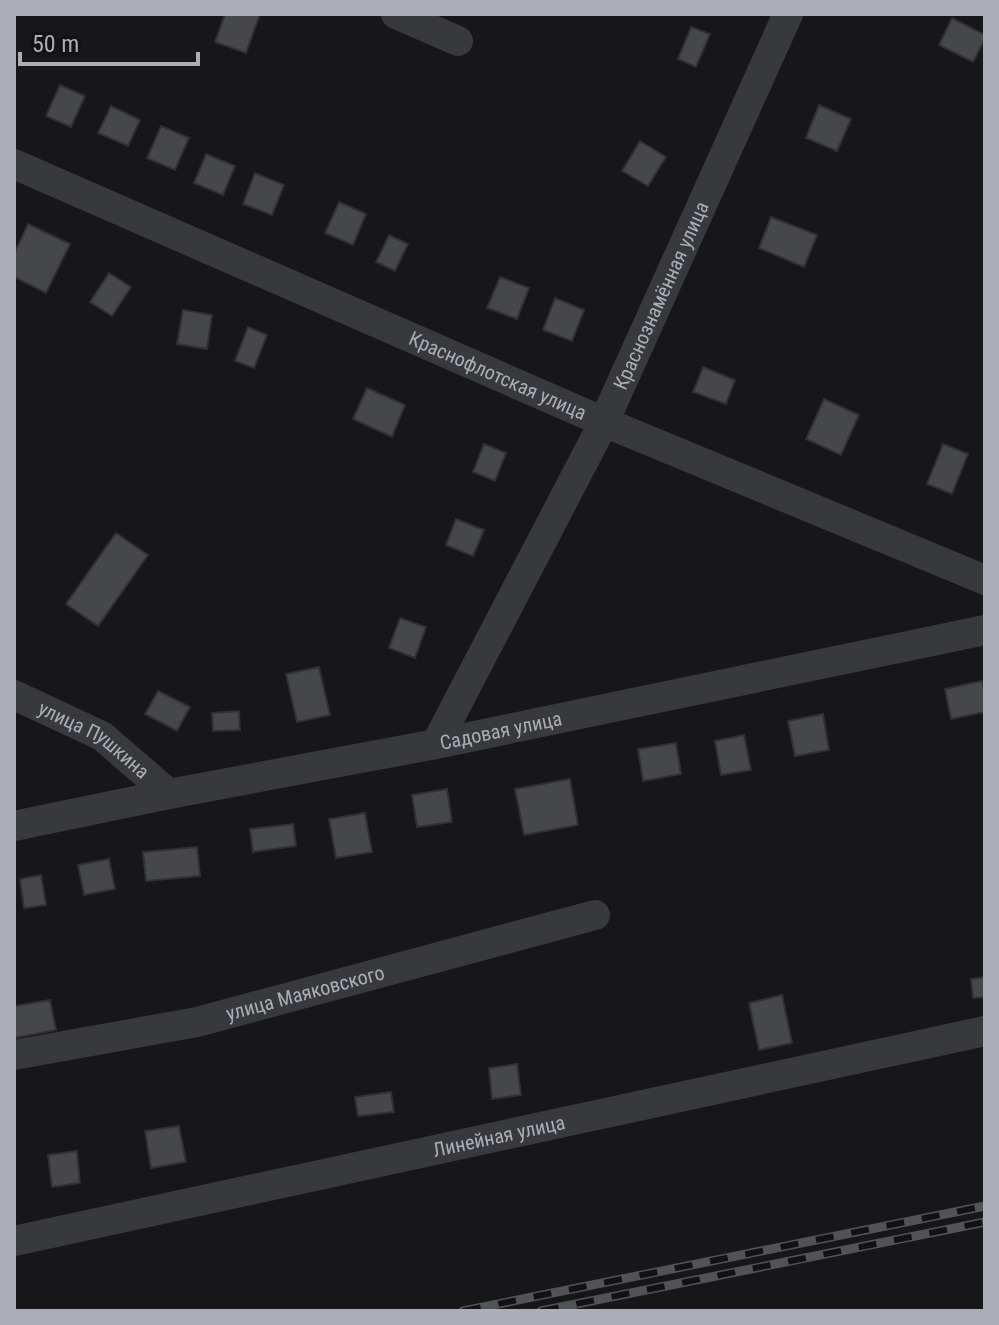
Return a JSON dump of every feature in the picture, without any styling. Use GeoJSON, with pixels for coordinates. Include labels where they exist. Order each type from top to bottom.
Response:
{"type":"FeatureCollection","features":[{"type":"Feature","properties":{"kind":"street"},"geometry":{"type":"LineString","coordinates":[[396,14],[458,41]]}},
{"type":"Feature","properties":{"kind":"street","name":"Краснознамённая улица"},"geometry":{"type":"LineString","coordinates":[[436,744],[604,422],[788,14]]}},
{"type":"Feature","properties":{"kind":"street","name":"Краснофлотская улица"},"geometry":{"type":"LineString","coordinates":[[14,164],[604,422],[985,580]]}},
{"type":"Feature","properties":{"kind":"street","name":"Садовая улица"},"geometry":{"type":"LineString","coordinates":[[14,826],[436,744],[985,630]]}},
{"type":"Feature","properties":{"kind":"street","name":"улица Пушкина"},"geometry":{"type":"LineString","coordinates":[[14,695],[102,736],[169,794]]}},
{"type":"Feature","properties":{"kind":"street","name":"улица Маяковского"},"geometry":{"type":"LineString","coordinates":[[14,1055],[197,1022],[595,915]]}},
{"type":"Feature","properties":{"kind":"street","name":"Линейная улица"},"geometry":{"type":"LineString","coordinates":[[14,1241],[985,1031]]}},
{"type":"Feature","properties":{"kind":"building"},"geometry":{"type":"Polygon","coordinates":[[[225,14],[260,14],[246,53],[215,42],[225,14]]]}},
{"type":"Feature","properties":{"kind":"building"},"geometry":{"type":"Polygon","coordinates":[[[952,18],[985,35],[973,62],[939,45],[952,18]]]}},
{"type":"Feature","properties":{"kind":"building"},"geometry":{"type":"Polygon","coordinates":[[[691,27],[710,34],[696,67],[678,59],[691,27]]]}},
{"type":"Feature","properties":{"kind":"building"},"geometry":{"type":"Polygon","coordinates":[[[60,85],[85,96],[71,127],[46,116],[60,85]]]}},
{"type":"Feature","properties":{"kind":"building"},"geometry":{"type":"Polygon","coordinates":[[[819,105],[851,119],[837,151],[806,138],[819,105]]]}},
{"type":"Feature","properties":{"kind":"building"},"geometry":{"type":"Polygon","coordinates":[[[111,106],[140,120],[128,146],[98,133],[111,106]]]}},
{"type":"Feature","properties":{"kind":"building"},"geometry":{"type":"Polygon","coordinates":[[[161,126],[189,138],[175,170],[147,158],[161,126]]]}},
{"type":"Feature","properties":{"kind":"building"},"geometry":{"type":"Polygon","coordinates":[[[640,141],[666,157],[648,186],[622,171],[640,141]]]}},
{"type":"Feature","properties":{"kind":"building"},"geometry":{"type":"Polygon","coordinates":[[[206,154],[235,166],[223,195],[194,183],[206,154]]]}},
{"type":"Feature","properties":{"kind":"building"},"geometry":{"type":"Polygon","coordinates":[[[255,173],[284,185],[272,215],[243,204],[255,173]]]}},
{"type":"Feature","properties":{"kind":"building"},"geometry":{"type":"Polygon","coordinates":[[[339,202],[366,214],[353,245],[325,233],[339,202]]]}},
{"type":"Feature","properties":{"kind":"building"},"geometry":{"type":"Polygon","coordinates":[[[771,217],[817,235],[804,267],[759,248],[771,217]]]}},
{"type":"Feature","properties":{"kind":"building"},"geometry":{"type":"Polygon","coordinates":[[[28,224],[70,244],[46,293],[14,277],[14,254],[28,224]]]}},
{"type":"Feature","properties":{"kind":"building"},"geometry":{"type":"Polygon","coordinates":[[[389,235],[408,244],[395,271],[376,262],[389,235]]]}},
{"type":"Feature","properties":{"kind":"building"},"geometry":{"type":"Polygon","coordinates":[[[109,273],[131,287],[112,316],[90,302],[109,273]]]}},
{"type":"Feature","properties":{"kind":"building"},"geometry":{"type":"Polygon","coordinates":[[[500,277],[529,288],[517,319],[487,308],[500,277]]]}},
{"type":"Feature","properties":{"kind":"building"},"geometry":{"type":"Polygon","coordinates":[[[555,298],[584,310],[572,341],[543,330],[555,298]]]}},
{"type":"Feature","properties":{"kind":"building"},"geometry":{"type":"Polygon","coordinates":[[[183,310],[212,315],[207,349],[177,344],[183,310]]]}},
{"type":"Feature","properties":{"kind":"building"},"geometry":{"type":"Polygon","coordinates":[[[248,327],[267,335],[254,368],[235,361],[248,327]]]}},
{"type":"Feature","properties":{"kind":"building"},"geometry":{"type":"Polygon","coordinates":[[[703,367],[735,380],[726,404],[693,392],[703,367]]]}},
{"type":"Feature","properties":{"kind":"building"},"geometry":{"type":"Polygon","coordinates":[[[367,388],[405,405],[392,437],[353,419],[367,388]]]}},
{"type":"Feature","properties":{"kind":"building"},"geometry":{"type":"Polygon","coordinates":[[[824,399],[859,415],[841,455],[806,439],[824,399]]]}},
{"type":"Feature","properties":{"kind":"building"},"geometry":{"type":"Polygon","coordinates":[[[484,444],[506,453],[495,481],[473,472],[484,444]]]}},
{"type":"Feature","properties":{"kind":"building"},"geometry":{"type":"Polygon","coordinates":[[[943,444],[968,454],[952,494],[927,484],[943,444]]]}},
{"type":"Feature","properties":{"kind":"building"},"geometry":{"type":"Polygon","coordinates":[[[456,519],[484,530],[473,556],[446,545],[456,519]]]}},
{"type":"Feature","properties":{"kind":"building"},"geometry":{"type":"Polygon","coordinates":[[[116,533],[148,555],[98,626],[66,604],[116,533]]]}},
{"type":"Feature","properties":{"kind":"building"},"geometry":{"type":"Polygon","coordinates":[[[400,618],[426,627],[415,658],[389,648],[400,618]]]}},
{"type":"Feature","properties":{"kind":"building"},"geometry":{"type":"Polygon","coordinates":[[[319,667],[330,715],[297,722],[286,674],[319,667]]]}},
{"type":"Feature","properties":{"kind":"building"},"geometry":{"type":"Polygon","coordinates":[[[982,681],[985,712],[951,719],[945,689],[982,681]]]}},
{"type":"Feature","properties":{"kind":"building"},"geometry":{"type":"Polygon","coordinates":[[[158,691],[190,707],[177,731],[145,714],[158,691]]]}},
{"type":"Feature","properties":{"kind":"building"},"geometry":{"type":"Polygon","coordinates":[[[239,711],[240,730],[213,731],[212,713],[239,711]]]}},
{"type":"Feature","properties":{"kind":"building"},"geometry":{"type":"Polygon","coordinates":[[[823,714],[829,750],[795,756],[788,721],[823,714]]]}},
{"type":"Feature","properties":{"kind":"building"},"geometry":{"type":"Polygon","coordinates":[[[744,735],[751,770],[721,775],[715,741],[744,735]]]}},
{"type":"Feature","properties":{"kind":"building"},"geometry":{"type":"Polygon","coordinates":[[[676,743],[681,774],[643,781],[638,749],[676,743]]]}},
{"type":"Feature","properties":{"kind":"building"},"geometry":{"type":"Polygon","coordinates":[[[570,779],[578,825],[524,835],[515,789],[570,779]]]}},
{"type":"Feature","properties":{"kind":"building"},"geometry":{"type":"Polygon","coordinates":[[[447,789],[452,822],[417,827],[412,795],[447,789]]]}},
{"type":"Feature","properties":{"kind":"building"},"geometry":{"type":"Polygon","coordinates":[[[365,813],[372,852],[336,858],[329,819],[365,813]]]}},
{"type":"Feature","properties":{"kind":"building"},"geometry":{"type":"Polygon","coordinates":[[[293,824],[296,846],[253,852],[250,829],[293,824]]]}},
{"type":"Feature","properties":{"kind":"building"},"geometry":{"type":"Polygon","coordinates":[[[197,847],[200,876],[146,881],[143,852],[197,847]]]}},
{"type":"Feature","properties":{"kind":"building"},"geometry":{"type":"Polygon","coordinates":[[[109,859],[115,889],[84,895],[78,865],[109,859]]]}},
{"type":"Feature","properties":{"kind":"building"},"geometry":{"type":"Polygon","coordinates":[[[41,875],[46,905],[24,908],[20,879],[41,875]]]}},
{"type":"Feature","properties":{"kind":"building"},"geometry":{"type":"Polygon","coordinates":[[[985,977],[985,997],[973,998],[971,979],[985,977]]]}},
{"type":"Feature","properties":{"kind":"building"},"geometry":{"type":"Polygon","coordinates":[[[782,995],[792,1043],[759,1050],[749,1003],[782,995]]]}},
{"type":"Feature","properties":{"kind":"building"},"geometry":{"type":"Polygon","coordinates":[[[50,1000],[56,1030],[14,1038],[14,1006],[50,1000]]]}},
{"type":"Feature","properties":{"kind":"building"},"geometry":{"type":"Polygon","coordinates":[[[517,1064],[521,1095],[492,1099],[489,1068],[517,1064]]]}},
{"type":"Feature","properties":{"kind":"building"},"geometry":{"type":"Polygon","coordinates":[[[391,1092],[394,1112],[358,1116],[355,1097],[391,1092]]]}},
{"type":"Feature","properties":{"kind":"building"},"geometry":{"type":"Polygon","coordinates":[[[179,1126],[186,1162],[151,1168],[145,1131],[179,1126]]]}},
{"type":"Feature","properties":{"kind":"building"},"geometry":{"type":"Polygon","coordinates":[[[77,1151],[80,1183],[52,1187],[48,1155],[77,1151]]]}},
{"type":"Feature","properties":{"kind":"railway"},"geometry":{"type":"LineString","coordinates":[[463,1311],[985,1206]]}},
{"type":"Feature","properties":{"kind":"railway"},"geometry":{"type":"LineString","coordinates":[[541,1311],[985,1222]]}}]}
